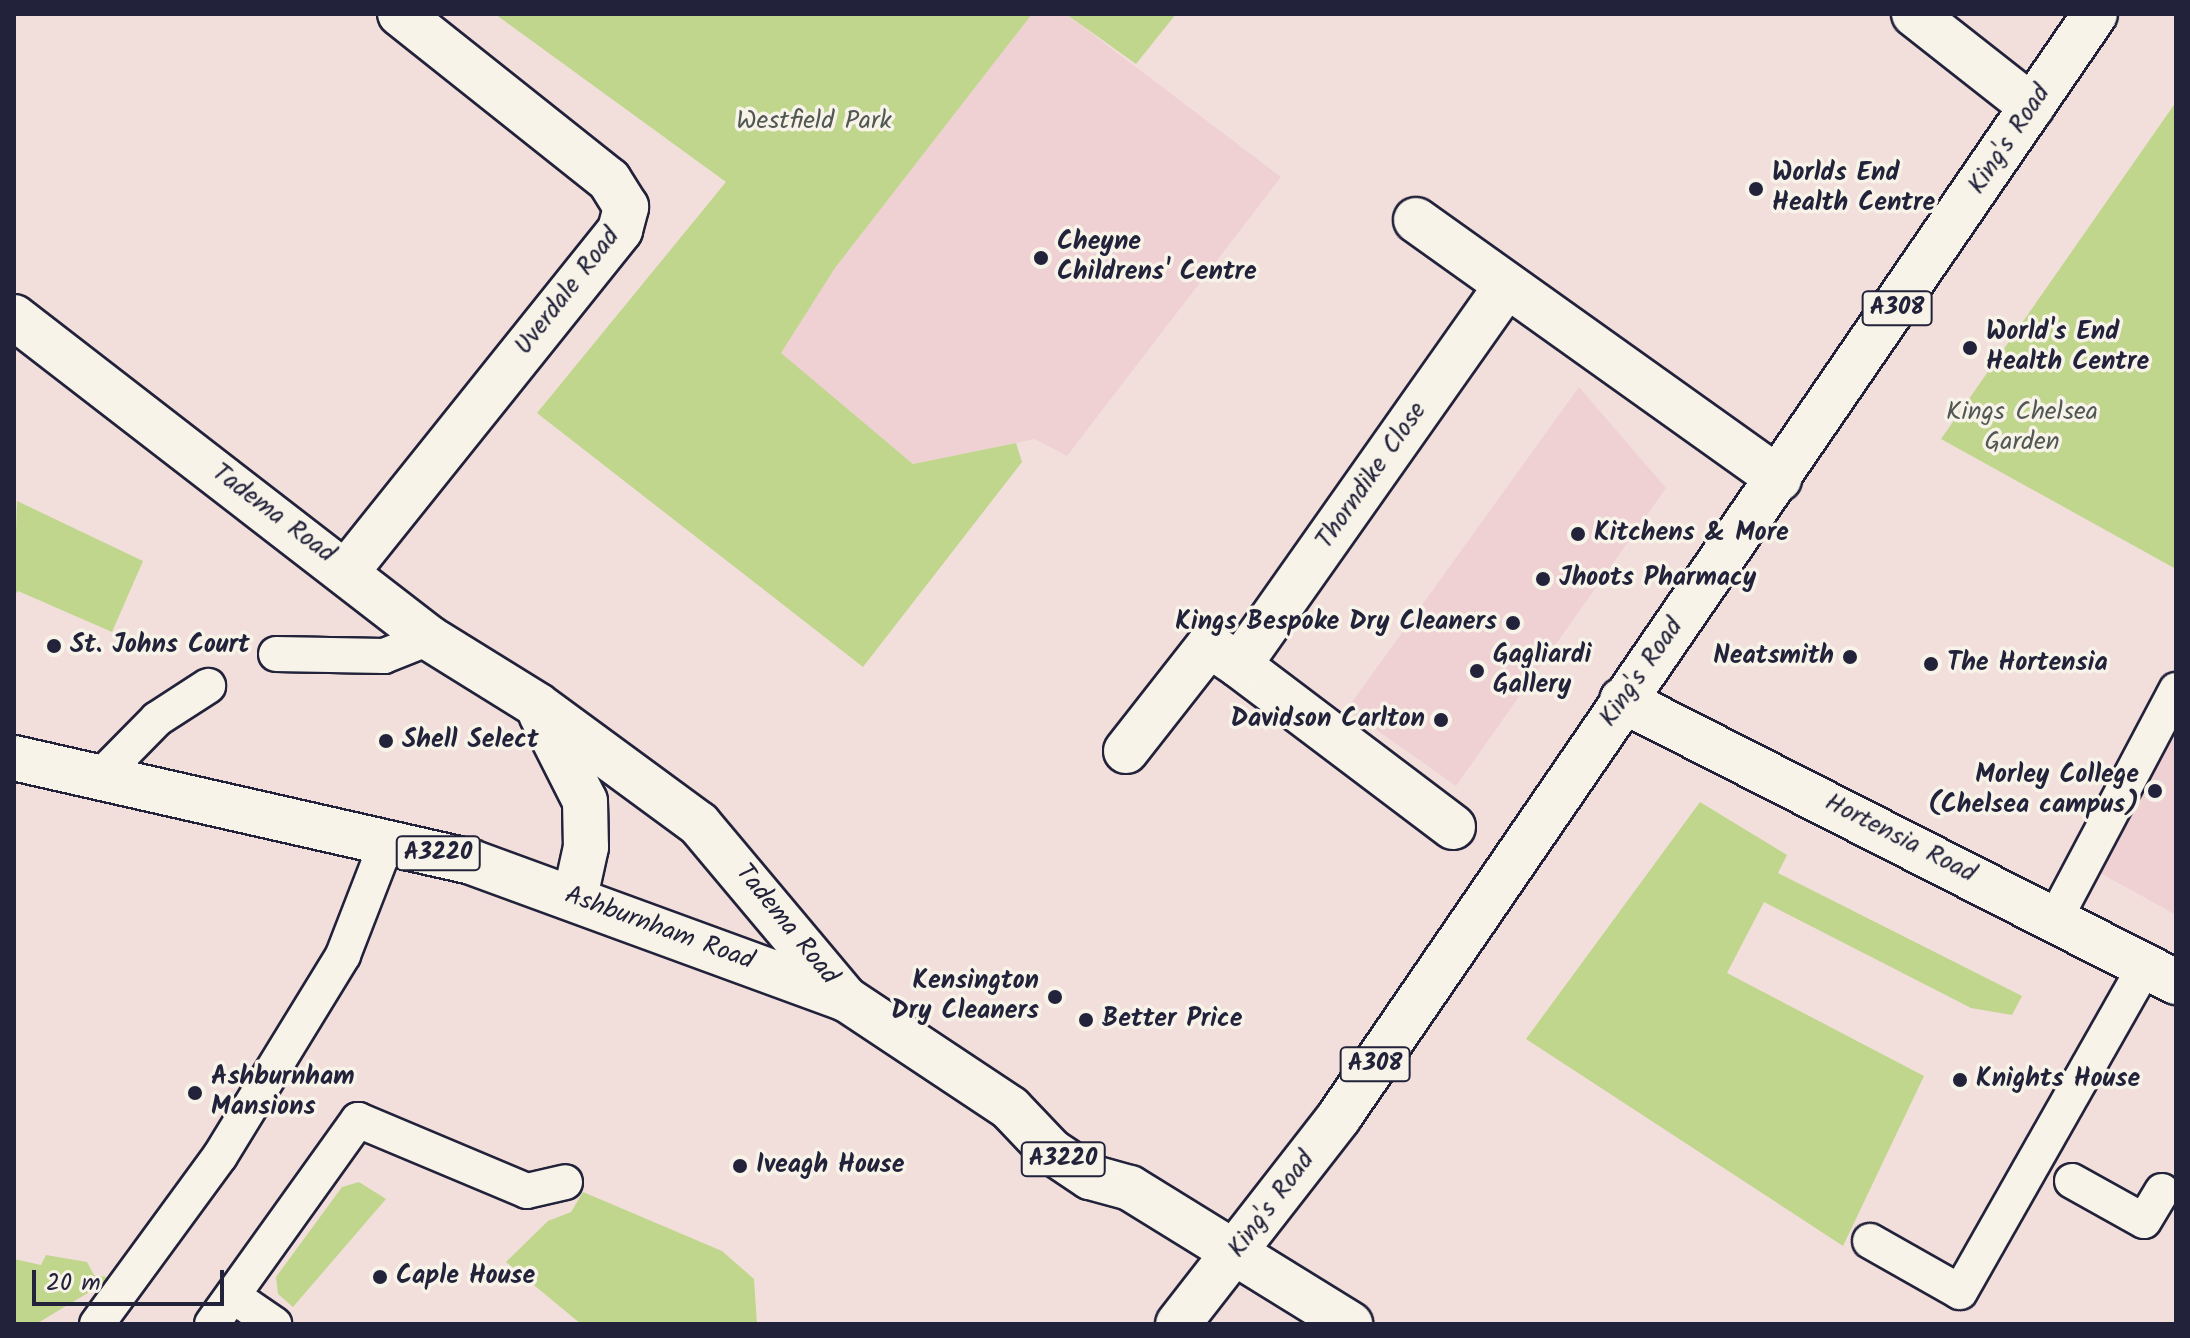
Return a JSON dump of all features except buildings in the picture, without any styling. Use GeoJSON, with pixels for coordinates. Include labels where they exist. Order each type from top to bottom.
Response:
{"type":"FeatureCollection","features":[{"type":"Feature","properties":{"kind":"main road","name":"Uverdale Road"},"geometry":{"type":"LineString","coordinates":[[347,571],[620,230],[626,207],[609,180],[400,14]]}},
{"type":"Feature","properties":{"kind":"main road"},"geometry":{"type":"LineString","coordinates":[[1914,14],[2032,107]]}},
{"type":"Feature","properties":{"kind":"main road","name":"King's Road"},"geometry":{"type":"LineString","coordinates":[[1178,1324],[1339,1117],[2095,14]]}},
{"type":"Feature","properties":{"kind":"main road"},"geometry":{"type":"LineString","coordinates":[[1416,220],[1779,479]]}},
{"type":"Feature","properties":{"kind":"main road","name":"Thorndike Close"},"geometry":{"type":"LineString","coordinates":[[1239,665],[1506,287]]}},
{"type":"Feature","properties":{"kind":"main road","name":"Tadema Road"},"geometry":{"type":"LineString","coordinates":[[14,317],[347,571],[429,638],[537,705],[699,824],[755,882],[846,999]]}},
{"type":"Feature","properties":{"kind":"main road"},"geometry":{"type":"LineString","coordinates":[[1126,751],[1209,645],[1453,827]]}},
{"type":"Feature","properties":{"kind":"main road","name":"Hortensia Road"},"geometry":{"type":"LineString","coordinates":[[1622,700],[2056,917],[2161,974]]}},
{"type":"Feature","properties":{"kind":"main road"},"geometry":{"type":"LineString","coordinates":[[537,705],[585,801],[586,847],[575,897]]}},
{"type":"Feature","properties":{"kind":"main road","name":"Ashburnham Road"},"geometry":{"type":"LineString","coordinates":[[14,758],[103,774],[388,839],[575,897],[846,999],[1010,1108],[1051,1151],[1090,1177],[1130,1188],[1234,1255]]}},
{"type":"Feature","properties":{"kind":"main road","name":"A3220"},"geometry":{"type":"LineString","coordinates":[[1234,1255],[1350,1324]]}},
{"type":"Feature","properties":{"kind":"lane"},"geometry":{"type":"LineString","coordinates":[[276,654],[384,656],[429,638]]}},
{"type":"Feature","properties":{"kind":"lane"},"geometry":{"type":"LineString","coordinates":[[103,774],[157,719],[208,686]]}},
{"type":"Feature","properties":{"kind":"lane"},"geometry":{"type":"LineString","coordinates":[[2056,917],[2176,690]]}},
{"type":"Feature","properties":{"kind":"lane"},"geometry":{"type":"LineString","coordinates":[[97,1324],[220,1156],[343,955],[388,839]]}},
{"type":"Feature","properties":{"kind":"lane"},"geometry":{"type":"LineString","coordinates":[[1870,1241],[1960,1292],[2161,974]]}},
{"type":"Feature","properties":{"kind":"lane"},"geometry":{"type":"LineString","coordinates":[[212,1324],[358,1120],[527,1191],[565,1182]]}},
{"type":"Feature","properties":{"kind":"lane"},"geometry":{"type":"LineString","coordinates":[[2072,1181],[2144,1221],[2162,1191]]}},
{"type":"Feature","properties":{"kind":"lane"},"geometry":{"type":"LineString","coordinates":[[233,1296],[274,1324]]}},
{"type":"Feature","properties":{"kind":"shaded area"},"geometry":{"type":"Polygon","coordinates":[[[1032,14],[1066,14],[1281,177],[1067,456],[1035,439],[913,464],[780,353],[835,268],[1032,14]]]}},
{"type":"Feature","properties":{"kind":"shaded area"},"geometry":{"type":"Polygon","coordinates":[[[1579,387],[1666,488],[1456,786],[1347,709],[1579,387]]]}},
{"type":"Feature","properties":{"kind":"shaded area","name":"Morley College (Chelsea campus)"},"geometry":{"type":"Polygon","coordinates":[[[2176,713],[2176,915],[2093,869],[2176,713]]]}},
{"type":"Feature","properties":{"kind":"green space","name":"Westfield Park"},"geometry":{"type":"Polygon","coordinates":[[[495,14],[1032,14],[835,268],[781,353],[913,464],[1016,443],[1022,462],[863,667],[537,413],[726,182],[495,14]]]}},
{"type":"Feature","properties":{"kind":"green space"},"geometry":{"type":"Polygon","coordinates":[[[1066,14],[1176,14],[1136,64],[1066,14]]]}},
{"type":"Feature","properties":{"kind":"green space","name":"Kings Chelsea Garden"},"geometry":{"type":"Polygon","coordinates":[[[2176,102],[2176,569],[1941,439],[2176,102]]]}},
{"type":"Feature","properties":{"kind":"green space"},"geometry":{"type":"Polygon","coordinates":[[[17,501],[143,561],[112,632],[18,591],[14,596],[17,501]]]}},
{"type":"Feature","properties":{"kind":"green space"},"geometry":{"type":"Polygon","coordinates":[[[1700,802],[1787,855],[1778,873],[2022,996],[2012,1015],[1971,1008],[1764,902],[1727,973],[1924,1076],[1843,1246],[1526,1039],[1700,802]]]}},
{"type":"Feature","properties":{"kind":"green space"},"geometry":{"type":"Polygon","coordinates":[[[359,1182],[386,1199],[293,1307],[278,1294],[276,1277],[342,1187],[359,1182]]]}},
{"type":"Feature","properties":{"kind":"green space"},"geometry":{"type":"Polygon","coordinates":[[[583,1192],[722,1251],[754,1279],[757,1324],[581,1324],[506,1262],[548,1221],[571,1212],[583,1192]]]}},
{"type":"Feature","properties":{"kind":"green space"},"geometry":{"type":"Polygon","coordinates":[[[46,1255],[87,1262],[94,1275],[113,1278],[36,1324],[14,1324],[14,1259],[41,1265],[46,1255]]]}},
{"type":"Feature","properties":{"kind":"place","name":"Worlds End Health Centre"},"geometry":{"type":"Point","coordinates":[1756,189]}},
{"type":"Feature","properties":{"kind":"place","name":"Cheyne Childrens' Centre"},"geometry":{"type":"Point","coordinates":[1041,258]}},
{"type":"Feature","properties":{"kind":"place","name":"World's End Health Centre"},"geometry":{"type":"Point","coordinates":[1970,348]}},
{"type":"Feature","properties":{"kind":"place","name":"Kitchens & More"},"geometry":{"type":"Point","coordinates":[1578,534]}},
{"type":"Feature","properties":{"kind":"place","name":"Jhoots Pharmacy"},"geometry":{"type":"Point","coordinates":[1543,579]}},
{"type":"Feature","properties":{"kind":"place","name":"Kings Bespoke Dry Cleaners"},"geometry":{"type":"Point","coordinates":[1513,623]}},
{"type":"Feature","properties":{"kind":"place","name":"St. Johns Court"},"geometry":{"type":"Point","coordinates":[54,646]}},
{"type":"Feature","properties":{"kind":"place","name":"Neatsmith"},"geometry":{"type":"Point","coordinates":[1850,657]}},
{"type":"Feature","properties":{"kind":"place","name":"The Hortensia"},"geometry":{"type":"Point","coordinates":[1931,664]}},
{"type":"Feature","properties":{"kind":"place","name":"Gagliardi Gallery"},"geometry":{"type":"Point","coordinates":[1477,671]}},
{"type":"Feature","properties":{"kind":"place","name":"Davidson Carlton"},"geometry":{"type":"Point","coordinates":[1441,720]}},
{"type":"Feature","properties":{"kind":"place","name":"Shell Select"},"geometry":{"type":"Point","coordinates":[386,741]}},
{"type":"Feature","properties":{"kind":"place","name":"Morley College (Chelsea campus)"},"geometry":{"type":"Point","coordinates":[2155,791]}},
{"type":"Feature","properties":{"kind":"place","name":"Kensington Dry Cleaners"},"geometry":{"type":"Point","coordinates":[1055,997]}},
{"type":"Feature","properties":{"kind":"place","name":"Better Price"},"geometry":{"type":"Point","coordinates":[1086,1020]}},
{"type":"Feature","properties":{"kind":"place","name":"Knights House"},"geometry":{"type":"Point","coordinates":[1960,1080]}},
{"type":"Feature","properties":{"kind":"place","name":"Ashburnham Mansions"},"geometry":{"type":"Point","coordinates":[195,1093]}},
{"type":"Feature","properties":{"kind":"place","name":"Iveagh House"},"geometry":{"type":"Point","coordinates":[740,1166]}},
{"type":"Feature","properties":{"kind":"place","name":"Caple House"},"geometry":{"type":"Point","coordinates":[380,1277]}}]}
